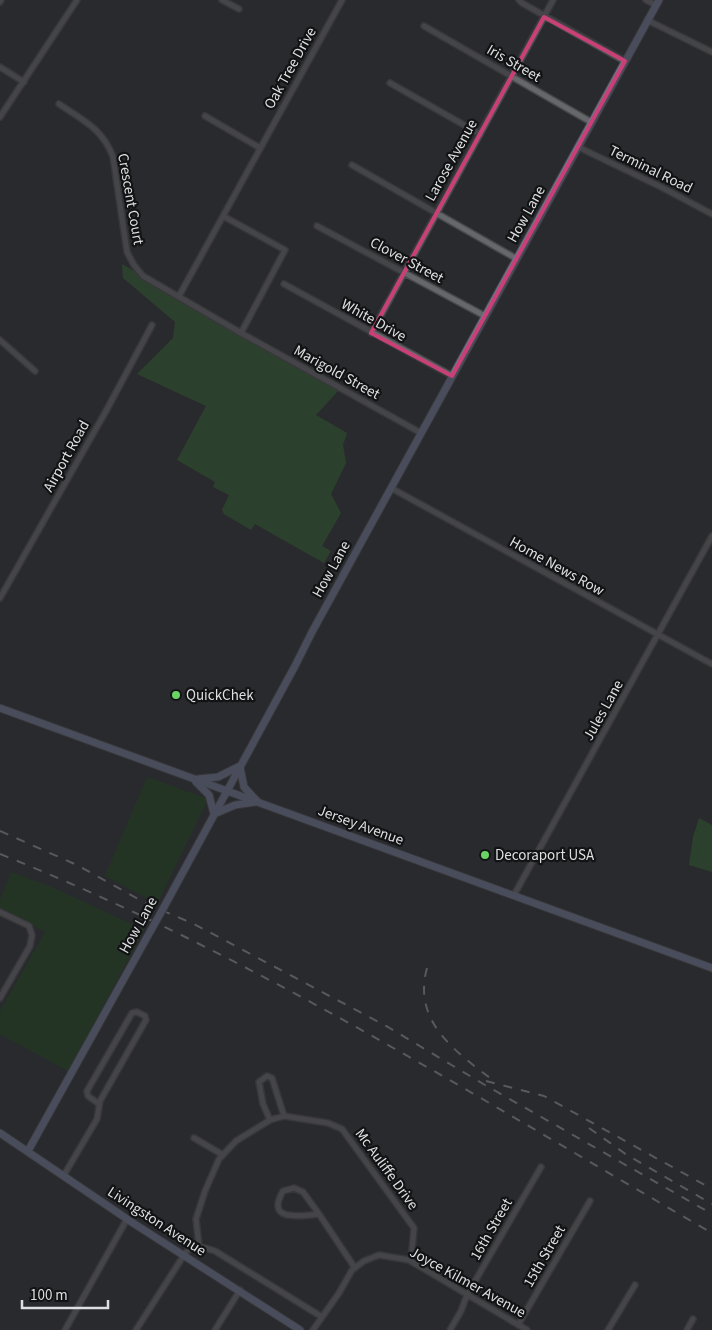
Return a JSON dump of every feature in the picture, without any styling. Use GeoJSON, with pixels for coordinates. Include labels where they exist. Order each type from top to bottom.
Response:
{"type":"FeatureCollection","features":[{"type":"Feature","properties":{"kind":"main road","name":"How Lane"},"geometry":{"type":"LineString","coordinates":[[28,1151],[164,907],[657,3]]}},
{"type":"Feature","properties":{"kind":"main road","name":"Jersey Avenue"},"geometry":{"type":"LineString","coordinates":[[0,708],[712,968]]}},
{"type":"Feature","properties":{"kind":"main road"},"geometry":{"type":"LineString","coordinates":[[192,779],[218,777],[240,766],[243,784],[258,802]]}},
{"type":"Feature","properties":{"kind":"main road"},"geometry":{"type":"LineString","coordinates":[[192,779],[209,795],[214,815],[238,804],[258,802]]}},
{"type":"Feature","properties":{"kind":"main road","name":"Livingston Avenue"},"geometry":{"type":"LineString","coordinates":[[0,1133],[128,1219],[240,1290],[296,1329]]}},
{"type":"Feature","properties":{"kind":"street"},"geometry":{"type":"LineString","coordinates":[[0,117],[77,0]]}},
{"type":"Feature","properties":{"kind":"street"},"geometry":{"type":"LineString","coordinates":[[222,0],[239,9]]}},
{"type":"Feature","properties":{"kind":"street","name":"Oak Tree Drive"},"geometry":{"type":"LineString","coordinates":[[260,148],[342,0]]}},
{"type":"Feature","properties":{"kind":"street"},"geometry":{"type":"LineString","coordinates":[[519,0],[544,17],[625,61]]}},
{"type":"Feature","properties":{"kind":"street","name":"Larose Avenue"},"geometry":{"type":"LineString","coordinates":[[371,333],[553,0]]}},
{"type":"Feature","properties":{"kind":"street"},"geometry":{"type":"LineString","coordinates":[[646,0],[657,3]]}},
{"type":"Feature","properties":{"kind":"street"},"geometry":{"type":"LineString","coordinates":[[647,20],[712,52]]}},
{"type":"Feature","properties":{"kind":"street","name":"Iris Street"},"geometry":{"type":"LineString","coordinates":[[424,26],[592,122]]}},
{"type":"Feature","properties":{"kind":"street"},"geometry":{"type":"LineString","coordinates":[[0,67],[24,82]]}},
{"type":"Feature","properties":{"kind":"street"},"geometry":{"type":"LineString","coordinates":[[390,83],[480,134]]}},
{"type":"Feature","properties":{"kind":"street","name":"Crescent Court"},"geometry":{"type":"LineString","coordinates":[[60,104],[91,125],[109,145],[114,157],[126,247],[134,265],[143,276],[241,333]]}},
{"type":"Feature","properties":{"kind":"street"},"geometry":{"type":"LineString","coordinates":[[179,296],[260,148],[205,116]]}},
{"type":"Feature","properties":{"kind":"street","name":"Terminal Road"},"geometry":{"type":"LineString","coordinates":[[578,147],[712,214]]}},
{"type":"Feature","properties":{"kind":"street"},"geometry":{"type":"LineString","coordinates":[[352,165],[517,259]]}},
{"type":"Feature","properties":{"kind":"street"},"geometry":{"type":"LineString","coordinates":[[223,216],[285,250],[241,333]]}},
{"type":"Feature","properties":{"kind":"street","name":"Clover Street"},"geometry":{"type":"LineString","coordinates":[[318,226],[485,316]]}},
{"type":"Feature","properties":{"kind":"street","name":"White Drive"},"geometry":{"type":"LineString","coordinates":[[284,284],[452,376]]}},
{"type":"Feature","properties":{"kind":"street","name":"Airport Road"},"geometry":{"type":"LineString","coordinates":[[0,598],[106,411],[152,325]]}},
{"type":"Feature","properties":{"kind":"street","name":"Marigold Street"},"geometry":{"type":"LineString","coordinates":[[241,333],[421,433]]}},
{"type":"Feature","properties":{"kind":"street"},"geometry":{"type":"LineString","coordinates":[[0,340],[35,371]]}},
{"type":"Feature","properties":{"kind":"street","name":"Home News Row"},"geometry":{"type":"LineString","coordinates":[[391,488],[712,664]]}},
{"type":"Feature","properties":{"kind":"street","name":"Jules Lane"},"geometry":{"type":"LineString","coordinates":[[514,895],[712,536]]}},
{"type":"Feature","properties":{"kind":"street"},"geometry":{"type":"LineString","coordinates":[[0,912],[29,926],[32,935],[30,946],[0,998]]}},
{"type":"Feature","properties":{"kind":"street"},"geometry":{"type":"LineString","coordinates":[[64,1175],[97,1119],[99,1104],[146,1020],[145,1016],[136,1012],[132,1013],[87,1091],[88,1096],[99,1104]]}},
{"type":"Feature","properties":{"kind":"street"},"geometry":{"type":"LineString","coordinates":[[270,1120],[263,1104],[259,1082],[266,1076],[272,1078],[275,1083],[284,1116]]}},
{"type":"Feature","properties":{"kind":"street","name":"Mc Auliffe Drive"},"geometry":{"type":"LineString","coordinates":[[198,1246],[196,1219],[205,1191],[219,1159],[236,1141],[270,1120],[284,1116],[328,1123],[342,1129],[414,1228],[411,1261]]}},
{"type":"Feature","properties":{"kind":"street"},"geometry":{"type":"LineString","coordinates":[[194,1138],[223,1155]]}},
{"type":"Feature","properties":{"kind":"street","name":"16th Street"},"geometry":{"type":"LineString","coordinates":[[450,1330],[461,1311],[467,1295],[541,1167]]}},
{"type":"Feature","properties":{"kind":"street"},"geometry":{"type":"LineString","coordinates":[[319,1214],[287,1217],[278,1206],[279,1198],[283,1191],[294,1188],[303,1192],[319,1214],[355,1268]]}},
{"type":"Feature","properties":{"kind":"street","name":"15th Street"},"geometry":{"type":"LineString","coordinates":[[518,1325],[590,1201]]}},
{"type":"Feature","properties":{"kind":"street"},"geometry":{"type":"LineString","coordinates":[[65,1330],[128,1219]]}},
{"type":"Feature","properties":{"kind":"street"},"geometry":{"type":"LineString","coordinates":[[136,1330],[184,1255],[189,1249],[198,1246],[214,1251],[322,1316]]}},
{"type":"Feature","properties":{"kind":"street","name":"Joyce Kilmer Avenue"},"geometry":{"type":"LineString","coordinates":[[313,1330],[355,1268],[364,1260],[379,1255],[411,1261],[527,1330]]}},
{"type":"Feature","properties":{"kind":"street"},"geometry":{"type":"LineString","coordinates":[[608,1330],[635,1285]]}},
{"type":"Feature","properties":{"kind":"street"},"geometry":{"type":"LineString","coordinates":[[215,1330],[240,1290]]}},
{"type":"Feature","properties":{"kind":"street"},"geometry":{"type":"LineString","coordinates":[[687,1330],[693,1320]]}},
{"type":"Feature","properties":{"kind":"highlighted area"},"geometry":{"type":"Polygon","coordinates":[[[544,17],[625,61],[452,376],[371,333],[544,17]]]}},
{"type":"Feature","properties":{"kind":"green space"},"geometry":{"type":"Polygon","coordinates":[[[122,264],[339,390],[316,415],[347,433],[343,445],[346,463],[331,494],[341,513],[322,546],[331,551],[324,563],[255,524],[251,530],[224,514],[222,510],[229,495],[213,487],[215,482],[177,460],[206,406],[137,374],[173,338],[175,322],[123,278],[122,264]]]}},
{"type":"Feature","properties":{"kind":"green space"},"geometry":{"type":"Polygon","coordinates":[[[147,777],[208,799],[157,904],[105,876],[147,777]]]}},
{"type":"Feature","properties":{"kind":"green space"},"geometry":{"type":"Polygon","coordinates":[[[699,818],[712,825],[712,872],[689,865],[693,837],[699,818]]]}},
{"type":"Feature","properties":{"kind":"green space"},"geometry":{"type":"Polygon","coordinates":[[[11,872],[54,888],[144,930],[68,1071],[0,1034],[0,1011],[45,932],[0,908],[0,900],[11,872]]]}},
{"type":"Feature","properties":{"kind":"railway"},"geometry":{"type":"LineString","coordinates":[[0,831],[77,865],[147,904],[194,924],[388,1027],[485,1085],[712,1214]]}},
{"type":"Feature","properties":{"kind":"railway"},"geometry":{"type":"LineString","coordinates":[[0,854],[93,894],[184,937],[274,983],[451,1081],[712,1233]]}},
{"type":"Feature","properties":{"kind":"railway"},"geometry":{"type":"LineString","coordinates":[[427,968],[424,987],[426,1004],[432,1020],[452,1047],[494,1081]]}},
{"type":"Feature","properties":{"kind":"railway"},"geometry":{"type":"LineString","coordinates":[[486,1081],[544,1096],[712,1189]]}},
{"type":"Feature","properties":{"kind":"railway"},"geometry":{"type":"LineString","coordinates":[[589,1128],[627,1155],[712,1204]]}},
{"type":"Feature","properties":{"kind":"place","name":"QuickChek"},"geometry":{"type":"Point","coordinates":[176,695]}},
{"type":"Feature","properties":{"kind":"place","name":"Decoraport USA"},"geometry":{"type":"Point","coordinates":[485,855]}}]}
